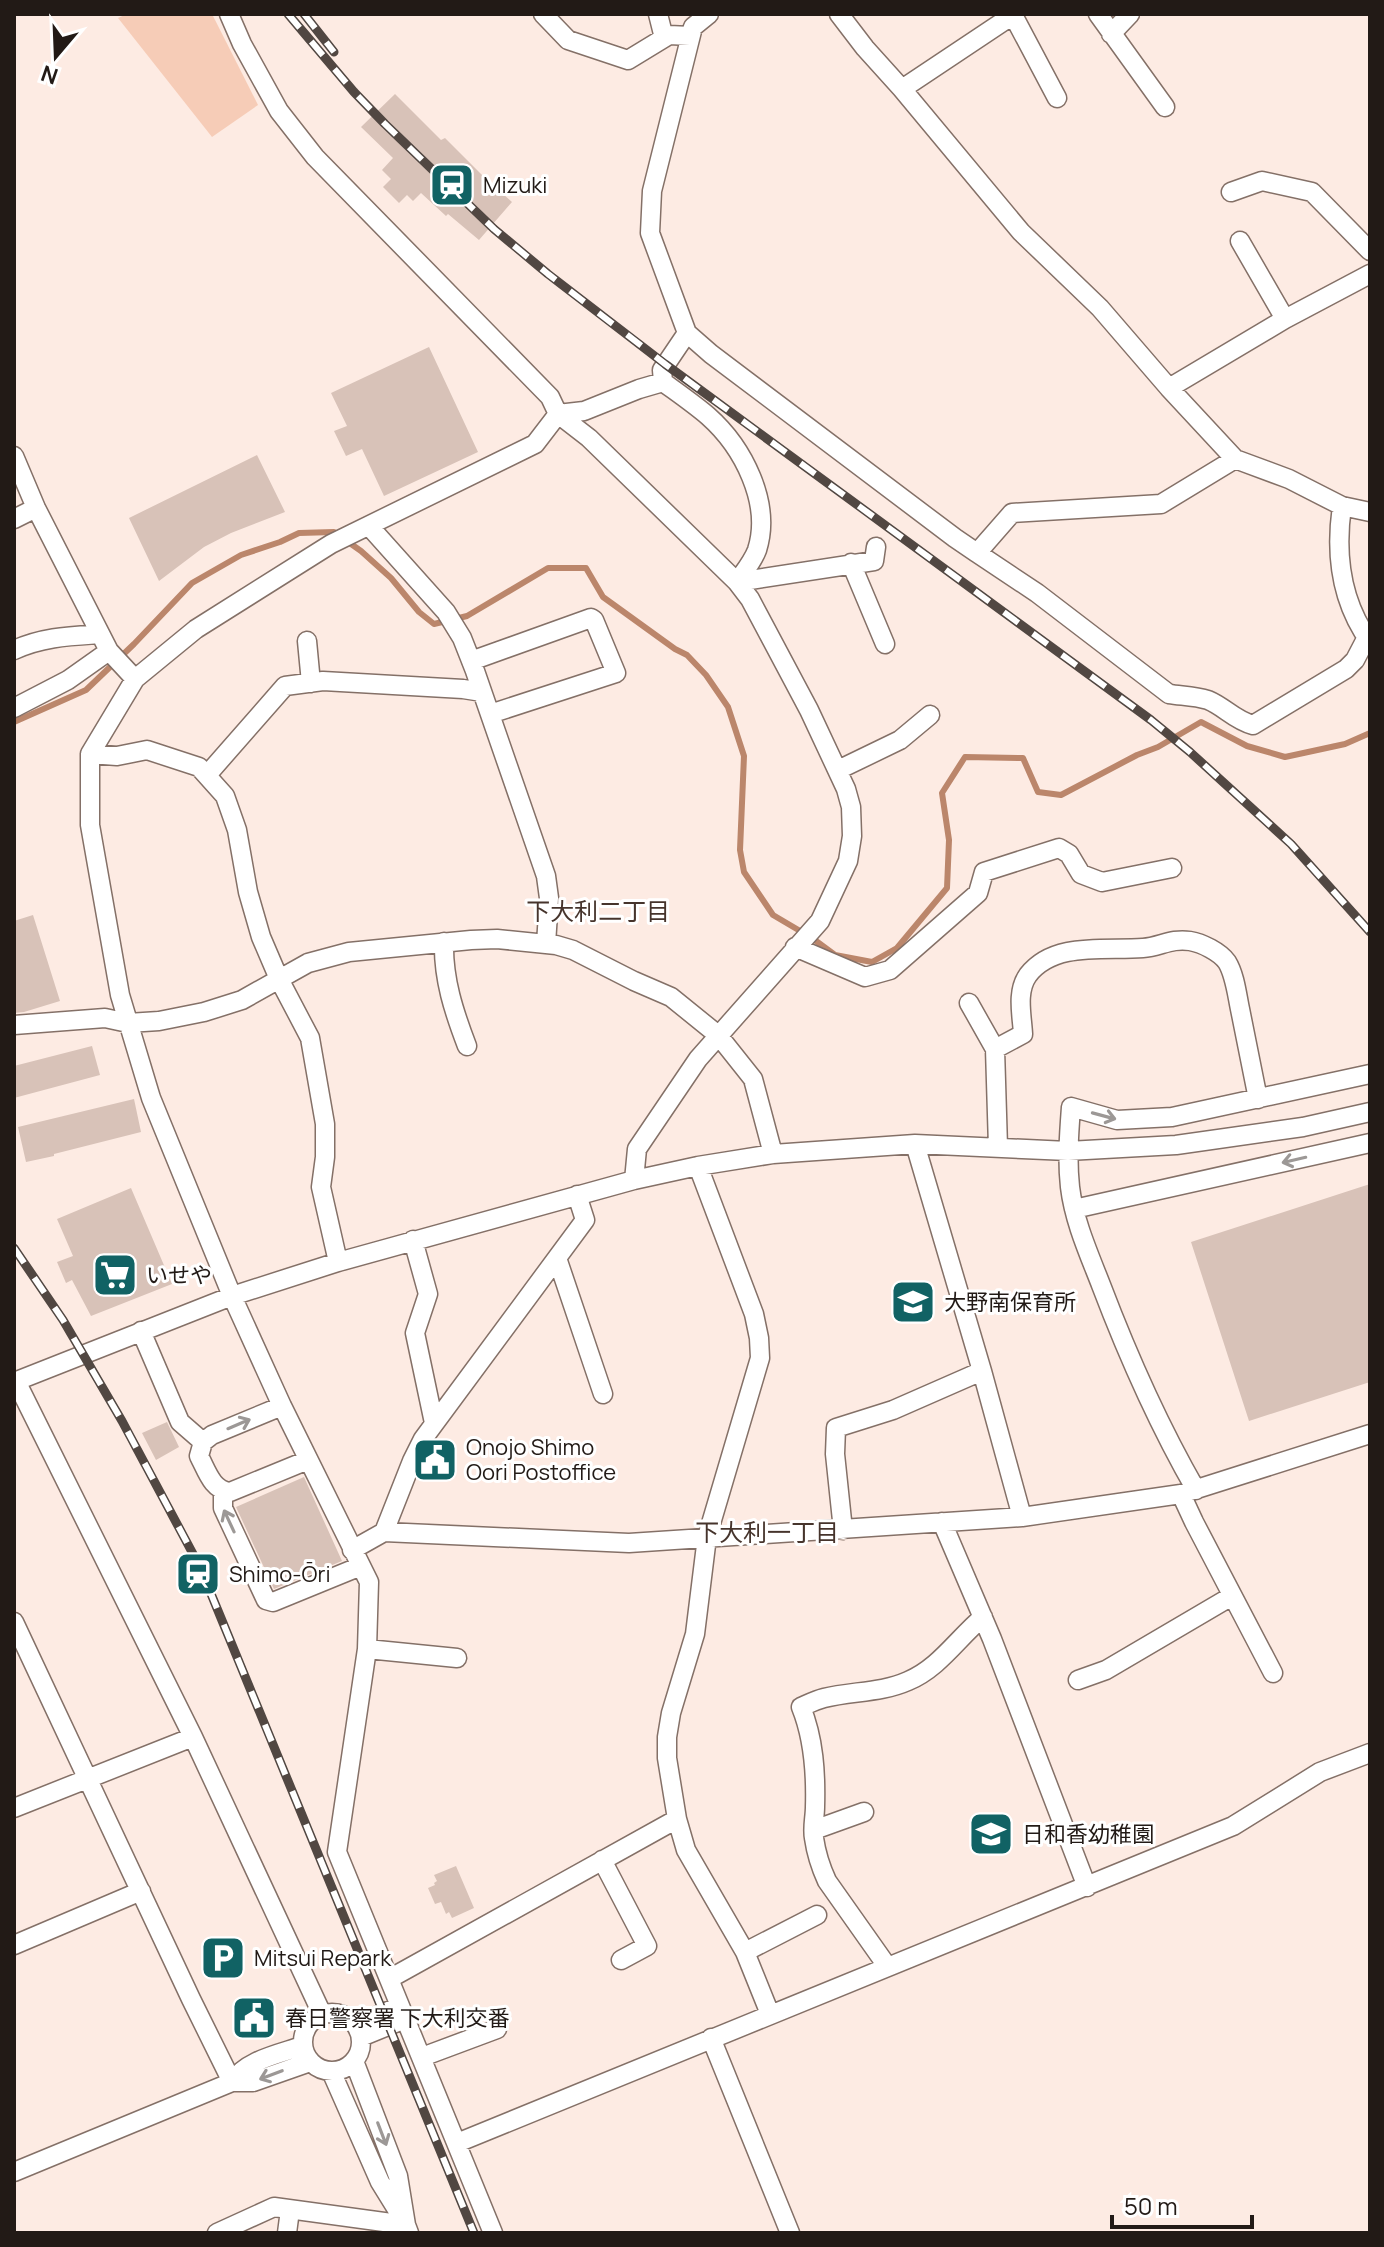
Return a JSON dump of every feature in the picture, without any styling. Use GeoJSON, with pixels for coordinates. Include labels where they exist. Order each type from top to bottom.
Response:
{"type":"FeatureCollection","features":[{"type":"Feature","properties":{"kind":"street"},"geometry":{"type":"LineString","coordinates":[[229,14],[279,111],[315,157],[550,397],[558,414],[589,438],[737,582],[750,599],[809,710],[846,789],[851,807],[852,836],[848,861],[820,921],[698,1059],[637,1149],[634,1180]]}},
{"type":"Feature","properties":{"kind":"street"},"geometry":{"type":"LineString","coordinates":[[543,14],[568,40],[628,60],[669,35],[690,36]]}},
{"type":"Feature","properties":{"kind":"street"},"geometry":{"type":"LineString","coordinates":[[658,14],[664,38]]}},
{"type":"Feature","properties":{"kind":"street"},"geometry":{"type":"LineString","coordinates":[[709,14],[693,27],[690,36],[652,191],[650,233],[687,333],[723,363],[955,538],[1037,593],[1169,694],[1210,701],[1239,721],[1253,725],[1346,669],[1368,639],[1359,627],[1347,596],[1341,566],[1338,535],[1342,506]]}},
{"type":"Feature","properties":{"kind":"street"},"geometry":{"type":"LineString","coordinates":[[839,14],[1021,232],[1100,308],[1235,459],[1289,479],[1342,506],[1370,512]]}},
{"type":"Feature","properties":{"kind":"street"},"geometry":{"type":"LineString","coordinates":[[1098,14],[1165,107]]}},
{"type":"Feature","properties":{"kind":"street"},"geometry":{"type":"LineString","coordinates":[[1111,34],[1130,14]]}},
{"type":"Feature","properties":{"kind":"street"},"geometry":{"type":"LineString","coordinates":[[902,89],[1013,15],[1057,98]]}},
{"type":"Feature","properties":{"kind":"street"},"geometry":{"type":"LineString","coordinates":[[1231,192],[1262,181],[1312,192],[1370,251]]}},
{"type":"Feature","properties":{"kind":"street"},"geometry":{"type":"LineString","coordinates":[[1240,241],[1285,319]]}},
{"type":"Feature","properties":{"kind":"street"},"geometry":{"type":"LineString","coordinates":[[1169,388],[1285,319],[1370,274]]}},
{"type":"Feature","properties":{"kind":"street"},"geometry":{"type":"LineString","coordinates":[[687,333],[662,370],[663,382],[719,427],[732,443],[751,476],[762,513],[756,553],[737,582]]}},
{"type":"Feature","properties":{"kind":"street"},"geometry":{"type":"LineString","coordinates":[[493,2233],[337,1852],[367,1649],[369,1582],[282,1406],[232,1296],[151,1098],[120,995],[90,825],[90,754],[135,679],[196,629],[331,544],[535,444],[558,414],[584,411],[663,382]]}},
{"type":"Feature","properties":{"kind":"street"},"geometry":{"type":"LineString","coordinates":[[14,456],[36,508],[104,642],[135,679]]}},
{"type":"Feature","properties":{"kind":"street"},"geometry":{"type":"LineString","coordinates":[[977,553],[1012,513],[1161,504],[1235,459]]}},
{"type":"Feature","properties":{"kind":"street"},"geometry":{"type":"LineString","coordinates":[[14,519],[36,508]]}},
{"type":"Feature","properties":{"kind":"street"},"geometry":{"type":"LineString","coordinates":[[366,528],[446,612],[462,638],[546,876],[549,898],[546,944]]}},
{"type":"Feature","properties":{"kind":"street"},"geometry":{"type":"LineString","coordinates":[[737,582],[874,561],[876,547]]}},
{"type":"Feature","properties":{"kind":"street"},"geometry":{"type":"LineString","coordinates":[[851,563],[885,644]]}},
{"type":"Feature","properties":{"kind":"street"},"geometry":{"type":"LineString","coordinates":[[471,661],[591,618],[616,673],[490,714]]}},
{"type":"Feature","properties":{"kind":"street"},"geometry":{"type":"LineString","coordinates":[[14,650],[33,641],[62,636],[104,642]]}},
{"type":"Feature","properties":{"kind":"street"},"geometry":{"type":"LineString","coordinates":[[307,641],[311,683]]}},
{"type":"Feature","properties":{"kind":"street"},"geometry":{"type":"LineString","coordinates":[[14,708],[68,680],[104,642]]}},
{"type":"Feature","properties":{"kind":"street"},"geometry":{"type":"LineString","coordinates":[[207,775],[285,686],[323,681],[482,692]]}},
{"type":"Feature","properties":{"kind":"street"},"geometry":{"type":"LineString","coordinates":[[838,770],[900,740],[930,715]]}},
{"type":"Feature","properties":{"kind":"street"},"geometry":{"type":"LineString","coordinates":[[90,754],[117,756],[147,750],[199,767],[225,796],[237,830],[261,937],[310,1038],[325,1124],[321,1187],[338,1262]]}},
{"type":"Feature","properties":{"kind":"street"},"geometry":{"type":"LineString","coordinates":[[795,947],[865,977],[890,970],[978,893],[984,872],[1059,848],[1069,854],[1081,874],[1102,882],[1172,868]]}},
{"type":"Feature","properties":{"kind":"street"},"geometry":{"type":"LineString","coordinates":[[14,1025],[105,1018],[128,1023],[159,1021],[204,1012],[242,1000],[308,963],[349,952],[497,939],[546,944],[573,950],[671,997],[718,1035],[753,1079],[773,1154]]}},
{"type":"Feature","properties":{"kind":"street"},"geometry":{"type":"LineString","coordinates":[[995,1049],[1023,1034],[1020,993],[1030,972],[1043,962],[1067,951],[1147,948],[1167,941],[1191,941],[1210,948],[1227,962],[1258,1099]]}},
{"type":"Feature","properties":{"kind":"street"},"geometry":{"type":"LineString","coordinates":[[444,942],[449,991],[467,1046]]}},
{"type":"Feature","properties":{"kind":"street"},"geometry":{"type":"LineString","coordinates":[[969,1003],[995,1049],[998,1147]]}},
{"type":"Feature","properties":{"kind":"street"},"geometry":{"type":"LineString","coordinates":[[1273,1673],[1194,1522],[1188,1492],[1118,1330],[1087,1249],[1070,1188],[1068,1151],[1071,1107],[1117,1120],[1172,1117],[1370,1074]]}},
{"type":"Feature","properties":{"kind":"street"},"geometry":{"type":"LineString","coordinates":[[322,2014],[193,1737],[15,1381],[232,1296],[338,1262],[577,1195],[698,1166],[773,1154],[915,1144],[1068,1151],[1176,1145],[1303,1127],[1370,1112]]}},
{"type":"Feature","properties":{"kind":"street"},"geometry":{"type":"LineString","coordinates":[[1074,1209],[1370,1143]]}},
{"type":"Feature","properties":{"kind":"street"},"geometry":{"type":"LineString","coordinates":[[915,1144],[1022,1517]]}},
{"type":"Feature","properties":{"kind":"street"},"geometry":{"type":"LineString","coordinates":[[698,1166],[754,1314],[760,1358],[707,1537],[695,1634],[671,1713],[667,1758],[677,1819],[686,1850],[745,1952],[770,2014]]}},
{"type":"Feature","properties":{"kind":"street"},"geometry":{"type":"LineString","coordinates":[[223,1491],[223,1508],[266,1600],[273,1602],[357,1558],[384,1532],[412,1461],[434,1423],[585,1220],[577,1195]]}},
{"type":"Feature","properties":{"kind":"street"},"geometry":{"type":"LineString","coordinates":[[413,1240],[428,1294],[415,1333],[434,1423]]}},
{"type":"Feature","properties":{"kind":"street"},"geometry":{"type":"LineString","coordinates":[[557,1258],[603,1394]]}},
{"type":"Feature","properties":{"kind":"street"},"geometry":{"type":"LineString","coordinates":[[141,1331],[180,1422],[203,1442]]}},
{"type":"Feature","properties":{"kind":"street"},"geometry":{"type":"LineString","coordinates":[[843,1530],[835,1454],[836,1428],[893,1410],[982,1371]]}},
{"type":"Feature","properties":{"kind":"street"},"geometry":{"type":"LineString","coordinates":[[282,1406],[212,1435],[203,1442],[199,1456],[214,1484],[223,1491],[239,1490],[308,1460]]}},
{"type":"Feature","properties":{"kind":"street"},"geometry":{"type":"LineString","coordinates":[[384,1532],[629,1543],[1022,1517],[1188,1492],[1370,1434]]}},
{"type":"Feature","properties":{"kind":"street"},"geometry":{"type":"LineString","coordinates":[[942,1522],[983,1617],[1087,1887]]}},
{"type":"Feature","properties":{"kind":"street"},"geometry":{"type":"LineString","coordinates":[[1078,1680],[1106,1670],[1232,1596]]}},
{"type":"Feature","properties":{"kind":"street"},"geometry":{"type":"LineString","coordinates":[[887,1966],[827,1881],[813,1837],[814,1759],[809,1726],[801,1707],[822,1698],[888,1689],[911,1680],[936,1665],[983,1617]]}},
{"type":"Feature","properties":{"kind":"street"},"geometry":{"type":"LineString","coordinates":[[14,1622],[21,1654],[88,1779],[232,2082]]}},
{"type":"Feature","properties":{"kind":"street"},"geometry":{"type":"LineString","coordinates":[[367,1649],[457,1658]]}},
{"type":"Feature","properties":{"kind":"street"},"geometry":{"type":"LineString","coordinates":[[14,1808],[193,1737]]}},
{"type":"Feature","properties":{"kind":"street"},"geometry":{"type":"LineString","coordinates":[[457,2143],[1233,1826],[1320,1772],[1370,1753]]}},
{"type":"Feature","properties":{"kind":"street"},"geometry":{"type":"LineString","coordinates":[[814,1830],[864,1812]]}},
{"type":"Feature","properties":{"kind":"street"},"geometry":{"type":"LineString","coordinates":[[389,1979],[677,1819]]}},
{"type":"Feature","properties":{"kind":"street"},"geometry":{"type":"LineString","coordinates":[[602,1860],[647,1946],[621,1960]]}},
{"type":"Feature","properties":{"kind":"street"},"geometry":{"type":"LineString","coordinates":[[14,1945],[141,1891]]}},
{"type":"Feature","properties":{"kind":"street"},"geometry":{"type":"LineString","coordinates":[[745,1952],[817,1915]]}},
{"type":"Feature","properties":{"kind":"street"},"geometry":{"type":"LineString","coordinates":[[358,2031],[403,2013]]}},
{"type":"Feature","properties":{"kind":"street"},"geometry":{"type":"LineString","coordinates":[[322,2014],[340,2014],[358,2031],[361,2045],[354,2061],[339,2071],[316,2067],[306,2054],[302,2036],[313,2019],[322,2014]]}},
{"type":"Feature","properties":{"kind":"street"},"geometry":{"type":"LineString","coordinates":[[422,2057],[497,2029]]}},
{"type":"Feature","properties":{"kind":"street"},"geometry":{"type":"LineString","coordinates":[[711,2038],[790,2233]]}},
{"type":"Feature","properties":{"kind":"street"},"geometry":{"type":"LineString","coordinates":[[14,2172],[232,2082],[247,2067],[306,2054]]}},
{"type":"Feature","properties":{"kind":"street"},"geometry":{"type":"LineString","coordinates":[[354,2061],[398,2176],[408,2229]]}},
{"type":"Feature","properties":{"kind":"street"},"geometry":{"type":"LineString","coordinates":[[331,2071],[380,2182],[408,2229]]}},
{"type":"Feature","properties":{"kind":"street"},"geometry":{"type":"LineString","coordinates":[[217,2233],[274,2207],[408,2229]]}},
{"type":"Feature","properties":{"kind":"street"},"geometry":{"type":"LineString","coordinates":[[287,2233],[290,2210]]}},
{"type":"Feature","properties":{"kind":"shaded area"},"geometry":{"type":"Polygon","coordinates":[[[127,14],[212,14],[258,105],[212,137],[118,18],[127,14]]]}},
{"type":"Feature","properties":{"kind":"building"},"geometry":{"type":"Polygon","coordinates":[[[395,94],[441,140],[445,138],[512,202],[479,240],[421,193],[413,201],[407,195],[399,203],[383,187],[391,179],[382,170],[393,158],[361,127],[395,94]]]}},
{"type":"Feature","properties":{"kind":"building"},"geometry":{"type":"Polygon","coordinates":[[[429,347],[478,452],[384,496],[362,449],[346,456],[334,431],[347,426],[331,393],[429,347]]]}},
{"type":"Feature","properties":{"kind":"building"},"geometry":{"type":"Polygon","coordinates":[[[257,455],[285,512],[204,547],[159,581],[129,518],[257,455]]]}},
{"type":"Feature","properties":{"kind":"building"},"geometry":{"type":"Polygon","coordinates":[[[33,915],[60,1001],[14,1013],[14,921],[33,915]]]}},
{"type":"Feature","properties":{"kind":"building"},"geometry":{"type":"Polygon","coordinates":[[[92,1046],[100,1075],[14,1098],[14,1066],[92,1046]]]}},
{"type":"Feature","properties":{"kind":"building"},"geometry":{"type":"Polygon","coordinates":[[[134,1099],[141,1132],[26,1162],[18,1127],[134,1099]]]}},
{"type":"Feature","properties":{"kind":"building"},"geometry":{"type":"Polygon","coordinates":[[[1370,1184],[1370,1382],[1249,1421],[1191,1242],[1370,1184]]]}},
{"type":"Feature","properties":{"kind":"building"},"geometry":{"type":"Polygon","coordinates":[[[131,1188],[172,1284],[91,1316],[72,1280],[66,1283],[57,1262],[73,1256],[57,1219],[131,1188]]]}},
{"type":"Feature","properties":{"kind":"building"},"geometry":{"type":"Polygon","coordinates":[[[167,1422],[179,1447],[156,1460],[142,1433],[167,1422]]]}},
{"type":"Feature","properties":{"kind":"building"},"geometry":{"type":"Polygon","coordinates":[[[304,1477],[342,1561],[274,1589],[236,1507],[304,1477]]]}},
{"type":"Feature","properties":{"kind":"building"},"geometry":{"type":"Polygon","coordinates":[[[456,1866],[474,1908],[452,1918],[449,1912],[446,1914],[441,1902],[435,1904],[428,1888],[437,1881],[434,1875],[456,1866]]]}},
{"type":"Feature","properties":{"kind":"building","name":"春日警察署 下大利交番"},"geometry":{"type":"Polygon","coordinates":[[[251,2001],[268,2007],[258,2034],[241,2028],[251,2001]]]}},
{"type":"Feature","properties":{"kind":"waterway"},"geometry":{"type":"LineString","coordinates":[[14,722],[86,690],[192,583],[241,555],[299,533],[334,532],[391,578],[419,612],[434,624],[467,616],[548,568],[586,568],[603,597],[687,655],[706,675],[728,707],[744,756],[740,850],[744,872],[773,915],[835,955],[872,962],[897,948],[947,888],[949,840],[942,793],[965,757],[1023,758],[1038,792],[1061,795],[1201,722],[1247,746],[1285,757],[1345,744],[1370,733]]}},
{"type":"Feature","properties":{"kind":"railway"},"geometry":{"type":"LineString","coordinates":[[288,14],[354,92],[494,229],[665,364],[1151,720],[1291,844],[1370,932]]}},
{"type":"Feature","properties":{"kind":"railway"},"geometry":{"type":"LineString","coordinates":[[304,14],[334,52]]}},
{"type":"Feature","properties":{"kind":"railway"},"geometry":{"type":"LineString","coordinates":[[14,1248],[63,1320],[122,1421],[200,1567],[474,2233]]}},
{"type":"Feature","properties":{"kind":"place","name":"Mizuki"},"geometry":{"type":"Point","coordinates":[452,185]}},
{"type":"Feature","properties":{"kind":"place","name":"いせや"},"geometry":{"type":"Point","coordinates":[115,1275]}},
{"type":"Feature","properties":{"kind":"place","name":"大野南保育所"},"geometry":{"type":"Point","coordinates":[913,1302]}},
{"type":"Feature","properties":{"kind":"place","name":"Onojo Shimo Oori Postoffice"},"geometry":{"type":"Point","coordinates":[435,1460]}},
{"type":"Feature","properties":{"kind":"place","name":"Shimo-Ōri"},"geometry":{"type":"Point","coordinates":[198,1574]}},
{"type":"Feature","properties":{"kind":"place","name":"日和香幼稚園"},"geometry":{"type":"Point","coordinates":[991,1834]}},
{"type":"Feature","properties":{"kind":"place","name":"Mitsui Repark"},"geometry":{"type":"Point","coordinates":[223,1958]}},
{"type":"Feature","properties":{"kind":"place","name":"春日警察署 下大利交番"},"geometry":{"type":"Point","coordinates":[254,2018]}},
{"type":"Feature","properties":{"kind":"district","name":"下大利二丁目"},"geometry":{"type":"Point","coordinates":[598,912]}},
{"type":"Feature","properties":{"kind":"district","name":"下大利一丁目"},"geometry":{"type":"Point","coordinates":[767,1533]}}]}
